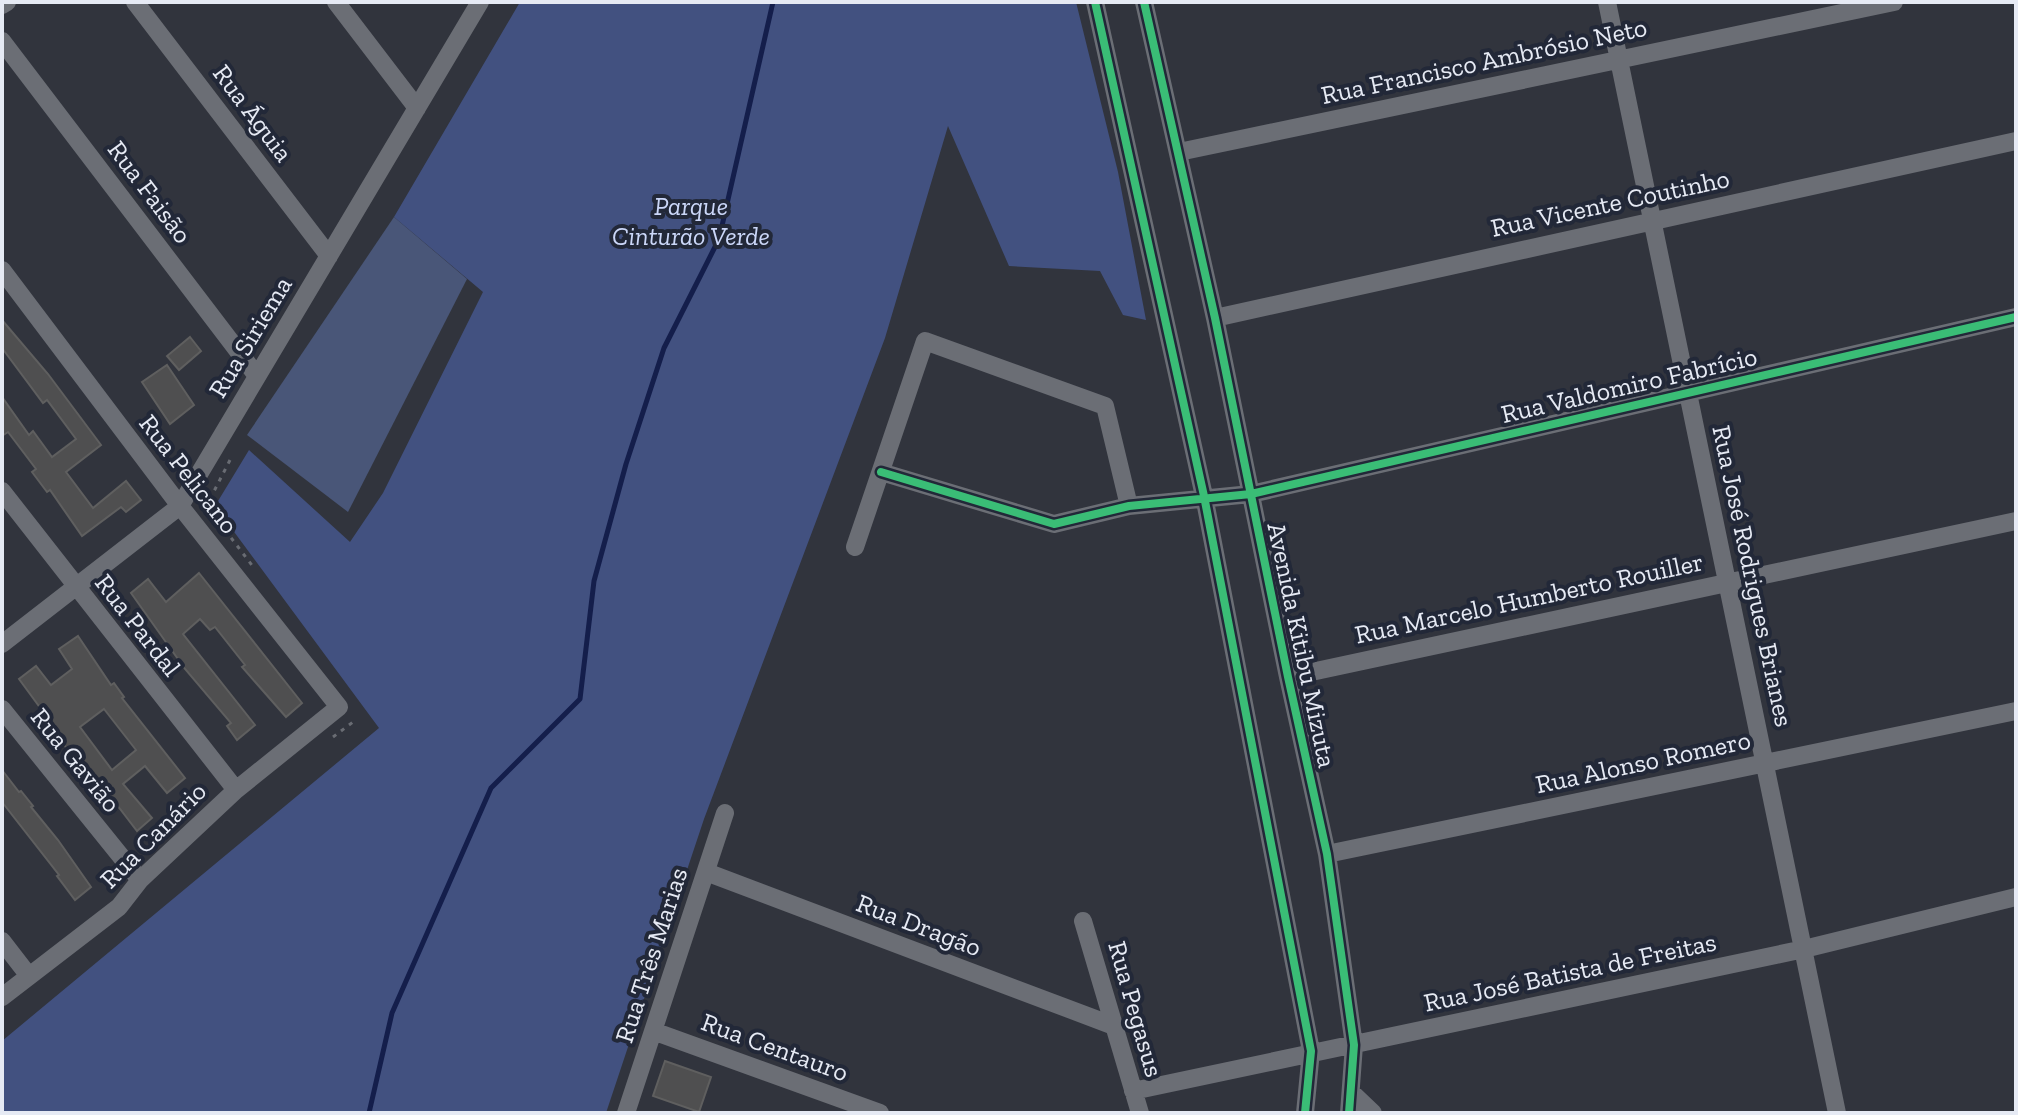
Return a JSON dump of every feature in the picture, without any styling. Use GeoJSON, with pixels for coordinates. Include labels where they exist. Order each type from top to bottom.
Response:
{"type":"FeatureCollection","features":[{"type":"Feature","properties":{"kind":"street","name":"Rua Águia"},"geometry":{"type":"LineString","coordinates":[[135,2],[329,256]]}},
{"type":"Feature","properties":{"kind":"street"},"geometry":{"type":"LineString","coordinates":[[336,2],[417,108]]}},
{"type":"Feature","properties":{"kind":"street","name":"Rua Siriema"},"geometry":{"type":"LineString","coordinates":[[2,644],[180,506],[480,2]]}},
{"type":"Feature","properties":{"kind":"street"},"geometry":{"type":"LineString","coordinates":[[1095,2],[1204,496],[1311,1051],[1305,1113]]}},
{"type":"Feature","properties":{"kind":"street","name":"Avenida Kitibu Mizuta"},"geometry":{"type":"LineString","coordinates":[[1144,2],[1215,318],[1327,854],[1354,1045],[1349,1113]]}},
{"type":"Feature","properties":{"kind":"street","name":"Rua José Rodrigues Brianes"},"geometry":{"type":"LineString","coordinates":[[1607,2],[1837,1113]]}},
{"type":"Feature","properties":{"kind":"street","name":"Rua Francisco Ambrósio Neto"},"geometry":{"type":"LineString","coordinates":[[1179,152],[1894,2]]}},
{"type":"Feature","properties":{"kind":"street","name":"Rua Faisão"},"geometry":{"type":"LineString","coordinates":[[2,41],[257,376]]}},
{"type":"Feature","properties":{"kind":"street","name":"Rua Vicente Coutinho"},"geometry":{"type":"LineString","coordinates":[[1215,318],[2016,141]]}},
{"type":"Feature","properties":{"kind":"street","name":"Rua Pelicano"},"geometry":{"type":"LineString","coordinates":[[2,270],[180,506],[346,710]]}},
{"type":"Feature","properties":{"kind":"street","name":"Rua Valdomiro Fabrício"},"geometry":{"type":"LineString","coordinates":[[881,472],[1054,524],[1129,506],[1204,496],[1251,494],[2016,317]]}},
{"type":"Feature","properties":{"kind":"street"},"geometry":{"type":"LineString","coordinates":[[855,547],[925,341],[1105,406],[1129,506]]}},
{"type":"Feature","properties":{"kind":"street","name":"Rua Pardal"},"geometry":{"type":"LineString","coordinates":[[2,491],[236,790]]}},
{"type":"Feature","properties":{"kind":"street","name":"Rua Marcelo Humberto Rouiller"},"geometry":{"type":"LineString","coordinates":[[1288,677],[2016,521]]}},
{"type":"Feature","properties":{"kind":"street","name":"Rua Gavião"},"geometry":{"type":"LineString","coordinates":[[2,709],[140,880]]}},
{"type":"Feature","properties":{"kind":"street","name":"Rua Canário"},"geometry":{"type":"LineString","coordinates":[[2,997],[119,907],[140,880],[236,790],[346,710]]}},
{"type":"Feature","properties":{"kind":"street","name":"Rua Alonso Romero"},"geometry":{"type":"LineString","coordinates":[[1327,854],[2016,711]]}},
{"type":"Feature","properties":{"kind":"street","name":"Rua Três Marias"},"geometry":{"type":"LineString","coordinates":[[626,1113],[725,813]]}},
{"type":"Feature","properties":{"kind":"street","name":"Rua Dragão"},"geometry":{"type":"LineString","coordinates":[[706,872],[1114,1026]]}},
{"type":"Feature","properties":{"kind":"street","name":"Rua José Batista de Freitas"},"geometry":{"type":"LineString","coordinates":[[1133,1091],[1804,949],[2016,897]]}},
{"type":"Feature","properties":{"kind":"street","name":"Rua Pegasus"},"geometry":{"type":"LineString","coordinates":[[1083,921],[1140,1113]]}},
{"type":"Feature","properties":{"kind":"street"},"geometry":{"type":"LineString","coordinates":[[2,941],[29,976]]}},
{"type":"Feature","properties":{"kind":"street","name":"Rua Centauro"},"geometry":{"type":"LineString","coordinates":[[653,1031],[880,1113]]}},
{"type":"Feature","properties":{"kind":"street"},"geometry":{"type":"LineString","coordinates":[[1352,1093],[1373,1113]]}},
{"type":"Feature","properties":{"kind":"path"},"geometry":{"type":"LineString","coordinates":[[231,459],[209,501],[210,510],[256,570]]}},
{"type":"Feature","properties":{"kind":"path"},"geometry":{"type":"LineString","coordinates":[[329,740],[353,722],[346,710]]}},
{"type":"Feature","properties":{"kind":"shaded area"},"geometry":{"type":"Polygon","coordinates":[[[394,217],[467,279],[348,512],[247,435],[394,217]]]}},
{"type":"Feature","properties":{"kind":"green space","name":"Parque Cinturão Verde"},"geometry":{"type":"Polygon","coordinates":[[[520,2],[1076,2],[1118,172],[1146,320],[1123,315],[1100,271],[1009,266],[948,126],[885,338],[704,819],[606,1113],[2,1113],[2,1041],[379,728],[215,506],[249,450],[350,542],[383,493],[483,292],[394,217],[520,2]]]}},
{"type":"Feature","properties":{"kind":"building"},"geometry":{"type":"Polygon","coordinates":[[[2,320],[48,374],[101,445],[66,472],[93,508],[126,481],[141,500],[126,512],[121,507],[82,536],[50,490],[47,492],[32,472],[36,469],[8,432],[2,436],[2,397],[29,435],[33,431],[52,457],[76,439],[47,400],[43,403],[2,348],[2,320]]]}},
{"type":"Feature","properties":{"kind":"building"},"geometry":{"type":"Polygon","coordinates":[[[190,337],[201,351],[179,370],[167,356],[190,337]]]}},
{"type":"Feature","properties":{"kind":"building"},"geometry":{"type":"Polygon","coordinates":[[[167,365],[194,405],[170,424],[142,382],[167,365]]]}},
{"type":"Feature","properties":{"kind":"building"},"geometry":{"type":"Polygon","coordinates":[[[199,573],[302,703],[286,717],[242,667],[245,665],[215,627],[210,630],[200,619],[183,634],[255,725],[237,740],[227,726],[231,723],[185,669],[131,593],[148,579],[166,602],[199,573]]]}},
{"type":"Feature","properties":{"kind":"building"},"geometry":{"type":"Polygon","coordinates":[[[78,636],[111,685],[114,683],[122,698],[185,778],[167,793],[145,766],[123,784],[152,818],[137,831],[88,767],[83,770],[49,726],[52,724],[19,679],[36,666],[51,685],[72,669],[59,649],[78,636]],[[104,709],[80,727],[112,770],[136,750],[104,709]]]}},
{"type":"Feature","properties":{"kind":"building"},"geometry":{"type":"Polygon","coordinates":[[[2,770],[33,806],[91,887],[75,900],[2,802],[2,770]]]}},
{"type":"Feature","properties":{"kind":"building"},"geometry":{"type":"Polygon","coordinates":[[[665,1061],[711,1077],[699,1112],[653,1096],[665,1061]]]}},
{"type":"Feature","properties":{"kind":"waterway"},"geometry":{"type":"LineString","coordinates":[[369,1113],[392,1013],[491,788],[580,699],[594,581],[626,464],[664,348],[719,239],[773,2]]}},
{"type":"Feature","properties":{"kind":"cycle path"},"geometry":{"type":"LineString","coordinates":[[1095,2],[1204,496],[1311,1051],[1305,1113]]}},
{"type":"Feature","properties":{"kind":"cycle path"},"geometry":{"type":"LineString","coordinates":[[1144,2],[1215,318],[1327,854],[1354,1045],[1349,1113]]}},
{"type":"Feature","properties":{"kind":"cycle path"},"geometry":{"type":"LineString","coordinates":[[881,472],[1054,524],[1129,506],[1251,494],[2016,317]]}}]}
